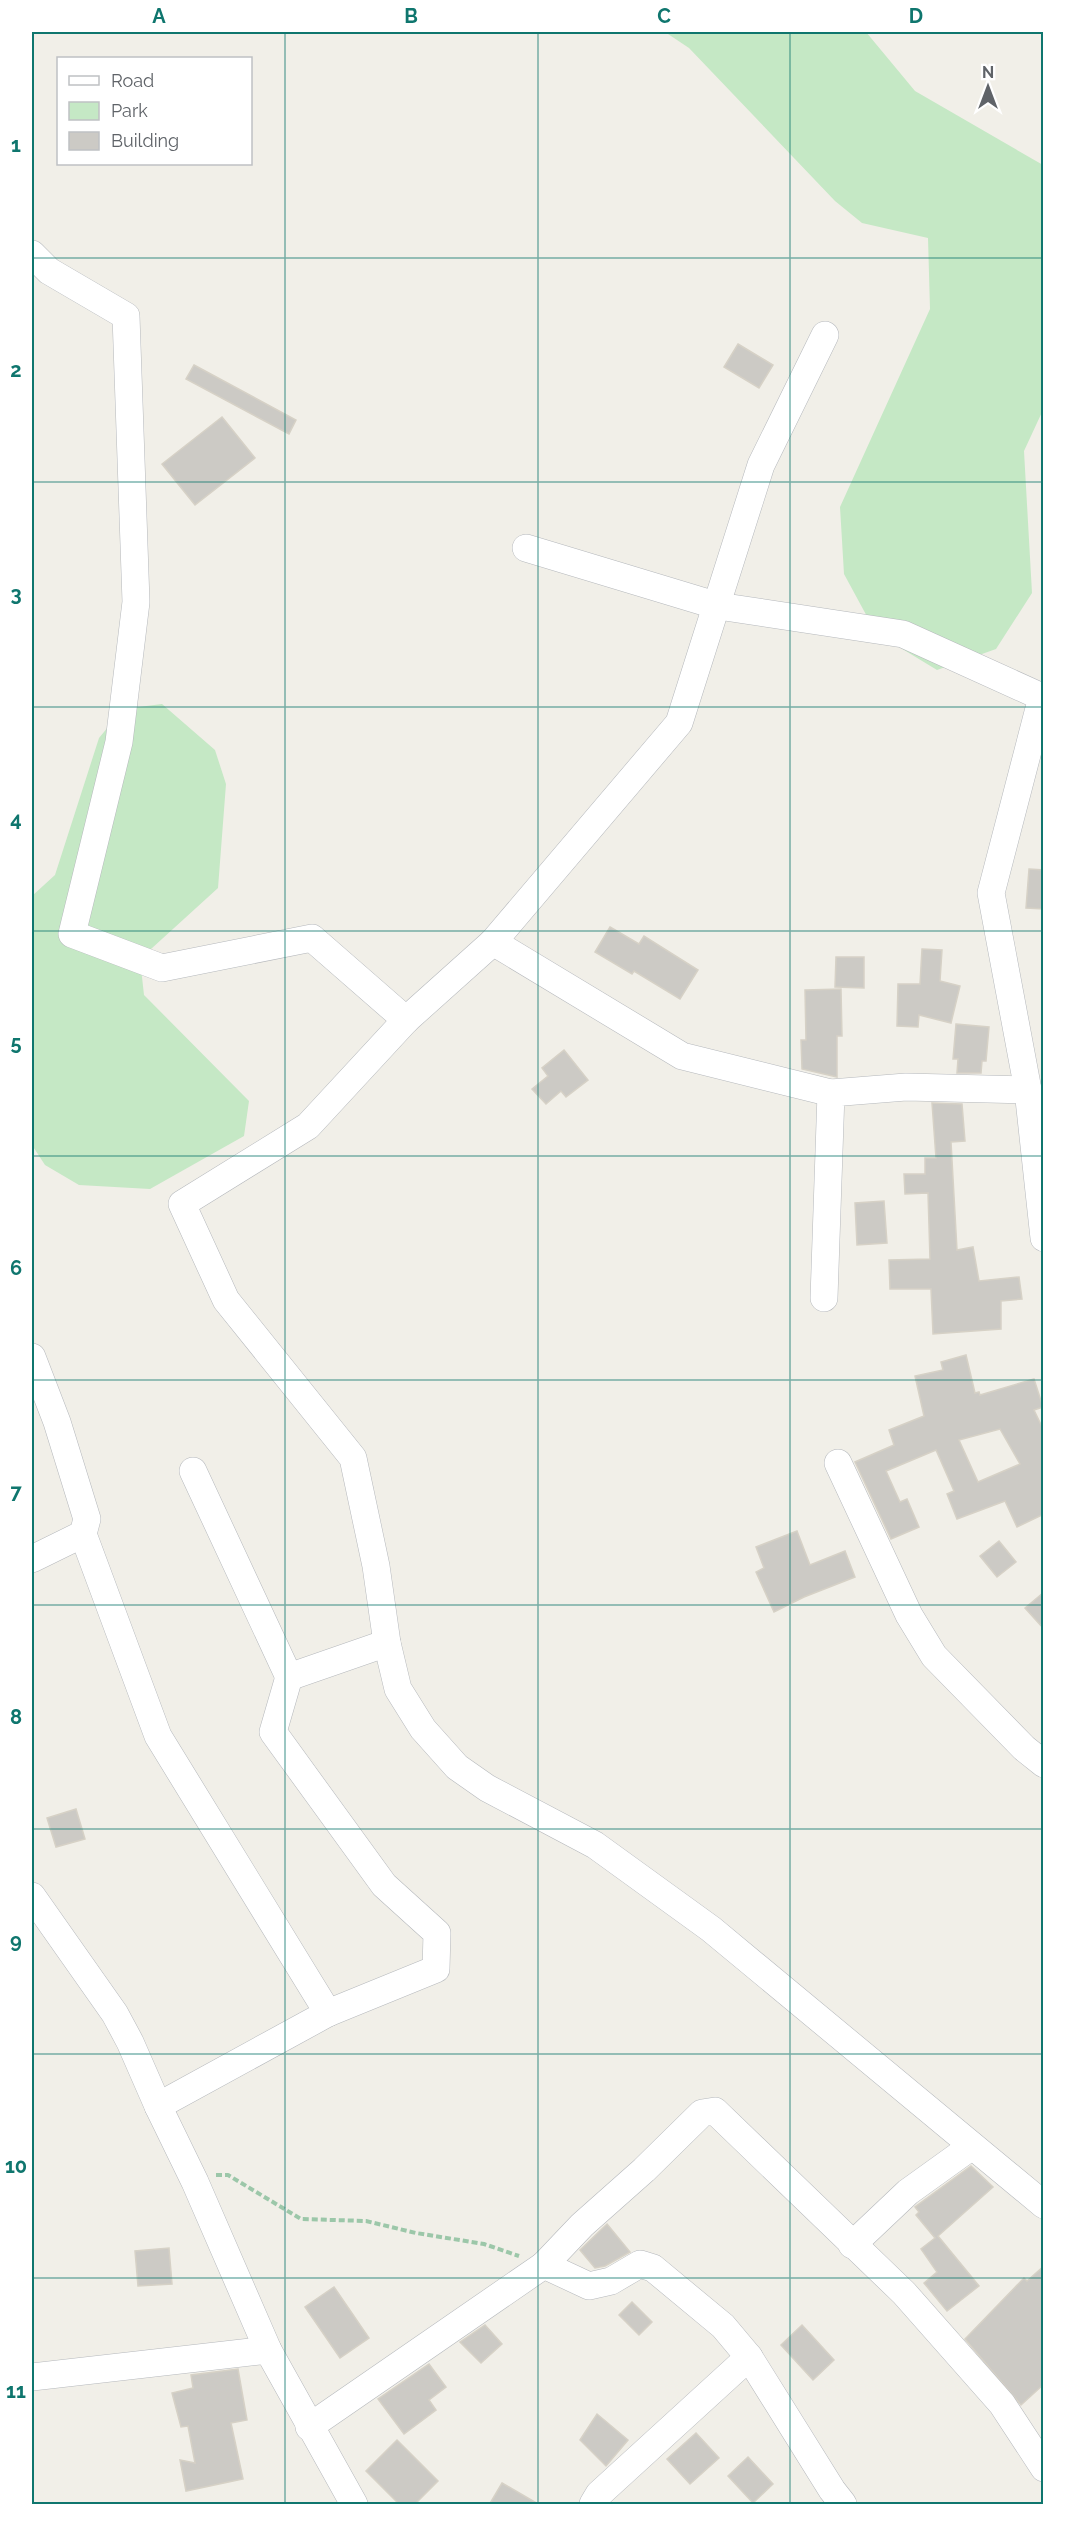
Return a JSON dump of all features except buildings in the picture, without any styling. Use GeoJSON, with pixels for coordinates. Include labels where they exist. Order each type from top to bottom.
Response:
{"type":"FeatureCollection","features":[{"type":"Feature","properties":{"kind":"street"},"geometry":{"type":"LineString","coordinates":[[32,254],[49,271],[126,316],[135,602],[119,742],[72,934],[162,968],[312,938],[406,1020]]}},
{"type":"Feature","properties":{"kind":"street"},"geometry":{"type":"LineString","coordinates":[[825,335],[761,465],[680,723],[493,942],[406,1020],[308,1126],[182,1204],[226,1300],[352,1458],[376,1566],[387,1643],[398,1689],[423,1729],[457,1767],[488,1788],[595,1845],[711,1929],[1044,2205]]}},
{"type":"Feature","properties":{"kind":"street"},"geometry":{"type":"LineString","coordinates":[[526,548],[718,606],[903,634],[1042,697],[991,892],[1028,1090],[1039,1136],[1044,1238]]}},
{"type":"Feature","properties":{"kind":"street"},"geometry":{"type":"LineString","coordinates":[[493,942],[682,1056],[831,1094],[906,1088],[1028,1090]]}},
{"type":"Feature","properties":{"kind":"street"},"geometry":{"type":"LineString","coordinates":[[824,1298],[831,1094]]}},
{"type":"Feature","properties":{"kind":"street"},"geometry":{"type":"LineString","coordinates":[[32,1357],[57,1422],[87,1519],[83,1534],[158,1736],[328,2013]]}},
{"type":"Feature","properties":{"kind":"street"},"geometry":{"type":"LineString","coordinates":[[838,1463],[909,1615],[934,1656],[1040,1753]]}},
{"type":"Feature","properties":{"kind":"street"},"geometry":{"type":"LineString","coordinates":[[158,2106],[328,2013],[436,1969],[437,1933],[384,1885],[273,1732],[290,1677],[194,1471]]}},
{"type":"Feature","properties":{"kind":"street"},"geometry":{"type":"LineString","coordinates":[[32,1559],[83,1534]]}},
{"type":"Feature","properties":{"kind":"street"},"geometry":{"type":"LineString","coordinates":[[290,1677],[387,1643]]}},
{"type":"Feature","properties":{"kind":"street"},"geometry":{"type":"LineString","coordinates":[[32,1896],[115,2014],[130,2042],[195,2182],[268,2349],[354,2505]]}},
{"type":"Feature","properties":{"kind":"street"},"geometry":{"type":"LineString","coordinates":[[309,2427],[544,2265],[582,2225],[644,2170],[702,2113],[708,2110],[715,2111],[904,2293],[1002,2404],[1044,2468]]}},
{"type":"Feature","properties":{"kind":"street"},"geometry":{"type":"LineString","coordinates":[[852,2245],[908,2192],[972,2146]]}},
{"type":"Feature","properties":{"kind":"street"},"geometry":{"type":"LineString","coordinates":[[544,2265],[590,2286],[611,2281],[640,2264],[646,2265],[723,2326],[749,2357],[843,2505]]}},
{"type":"Feature","properties":{"kind":"street"},"geometry":{"type":"LineString","coordinates":[[32,2377],[268,2349]]}},
{"type":"Feature","properties":{"kind":"street"},"geometry":{"type":"LineString","coordinates":[[593,2505],[599,2494],[749,2357]]}},
{"type":"Feature","properties":{"kind":"path"},"geometry":{"type":"LineString","coordinates":[[195,2182],[222,2174],[301,2219],[366,2221],[416,2233],[484,2244],[544,2265]]}},
{"type":"Feature","properties":{"kind":"green space"},"geometry":{"type":"Polygon","coordinates":[[[665,32],[866,32],[915,91],[1043,165],[1043,410],[1024,451],[1032,593],[996,649],[937,670],[876,633],[844,574],[840,507],[930,309],[928,238],[862,223],[835,201],[689,48],[665,32]]]}},
{"type":"Feature","properties":{"kind":"green space"},"geometry":{"type":"Polygon","coordinates":[[[162,704],[215,750],[226,784],[218,888],[140,959],[144,995],[249,1101],[244,1136],[150,1189],[79,1185],[45,1165],[32,1145],[32,896],[55,875],[99,738],[123,709],[162,704]]]}}]}
